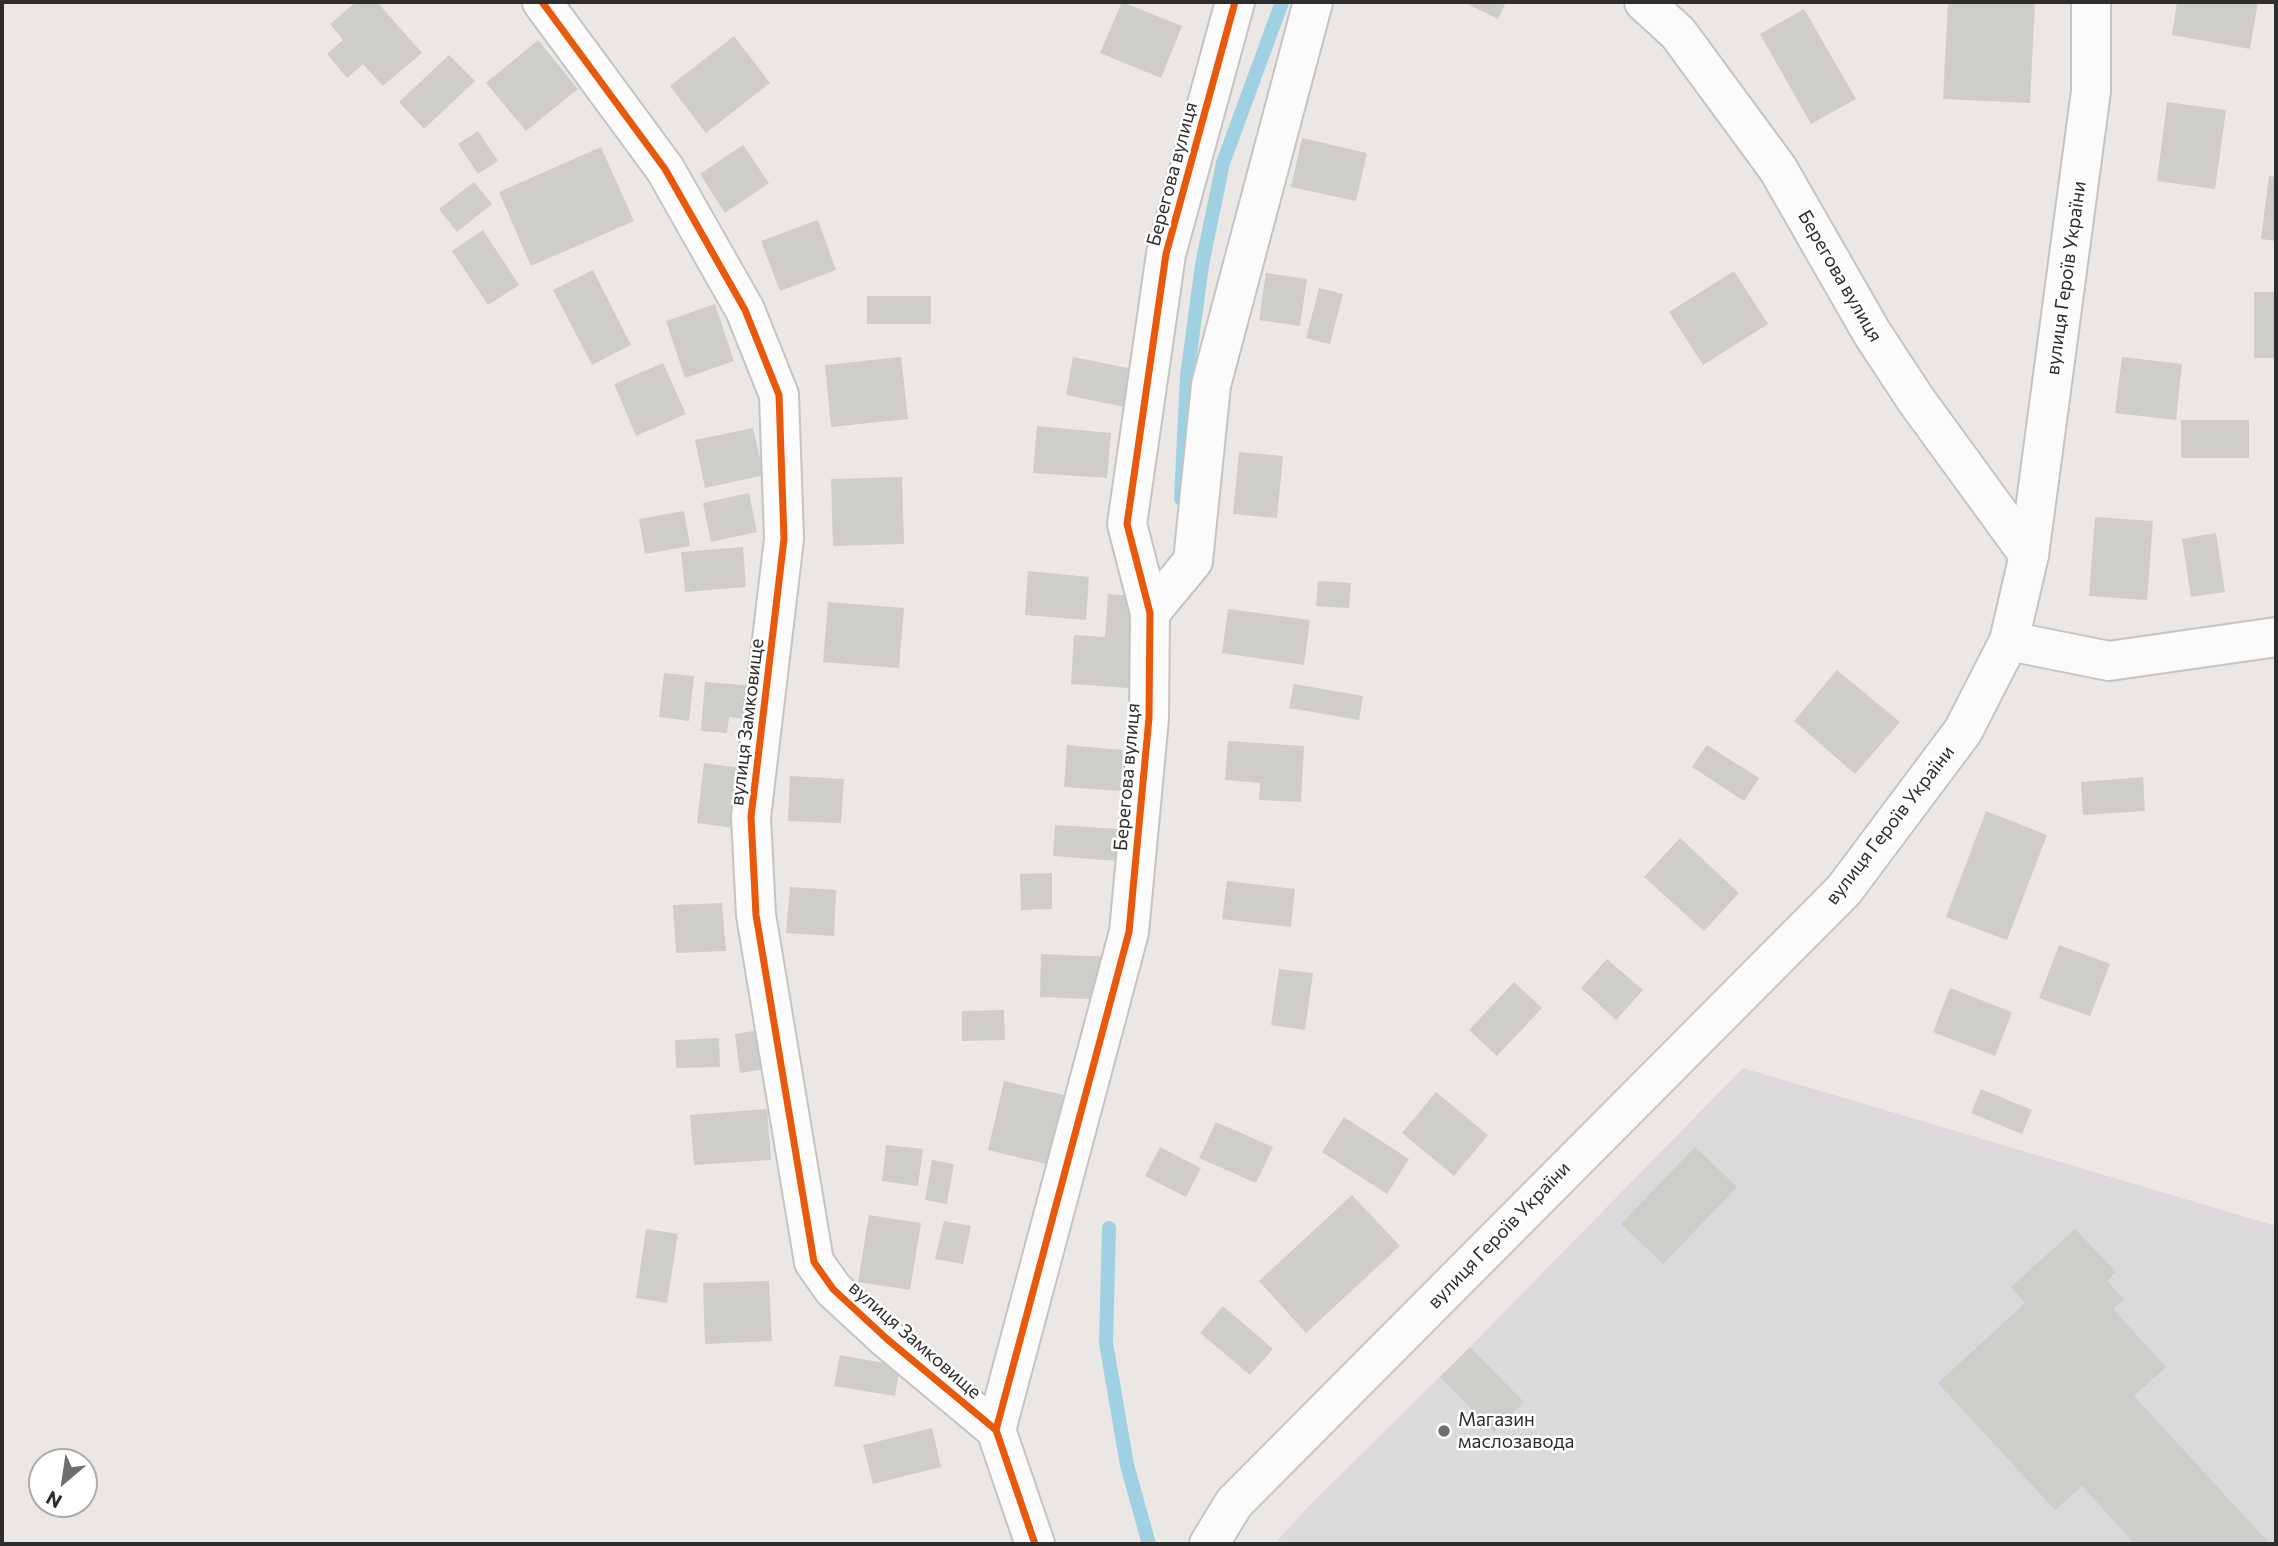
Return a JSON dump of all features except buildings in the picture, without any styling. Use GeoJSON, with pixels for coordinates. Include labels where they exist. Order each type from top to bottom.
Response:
{"type":"FeatureCollection","features":[{"type":"Feature","properties":{"kind":"street","name":"вулиця Замковище"},"geometry":{"type":"LineString","coordinates":[[542,2],[666,169],[746,310],[779,395],[785,539],[751,817],[756,915],[814,1262],[833,1289],[887,1339],[996,1430]]}},
{"type":"Feature","properties":{"kind":"street","name":"Берегова вулиця"},"geometry":{"type":"LineString","coordinates":[[996,1430],[1129,932],[1149,718],[1150,613],[1127,524],[1166,254],[1235,2]]}},
{"type":"Feature","properties":{"kind":"street"},"geometry":{"type":"LineString","coordinates":[[1150,613],[1193,561],[1211,385],[1313,2]]}},
{"type":"Feature","properties":{"kind":"street","name":"Берегова вулиця"},"geometry":{"type":"LineString","coordinates":[[1644,2],[1678,33],[1778,169],[1880,345],[1916,400],[2029,555]]}},
{"type":"Feature","properties":{"kind":"street","name":"вулиця Героїв України"},"geometry":{"type":"LineString","coordinates":[[1214,1542],[1234,1503],[1844,890],[1963,731],[2009,640],[2029,555],[2091,90],[2091,2]]}},
{"type":"Feature","properties":{"kind":"street"},"geometry":{"type":"LineString","coordinates":[[2009,640],[2109,661],[2276,637]]}},
{"type":"Feature","properties":{"kind":"street"},"geometry":{"type":"LineString","coordinates":[[996,1430],[1035,1544]]}},
{"type":"Feature","properties":{"kind":"shaded area"},"geometry":{"type":"Polygon","coordinates":[[[1743,1068],[2276,1226],[2276,1544],[1280,1544],[1277,1541],[1308,1507],[1470,1347],[1743,1068]]]}},
{"type":"Feature","properties":{"kind":"waterway"},"geometry":{"type":"LineString","coordinates":[[1181,499],[1187,376],[1202,265],[1223,163],[1282,2]]}},
{"type":"Feature","properties":{"kind":"waterway"},"geometry":{"type":"LineString","coordinates":[[1109,1228],[1106,1343],[1127,1465],[1149,1544]]}},
{"type":"Feature","properties":{"kind":"cycle path"},"geometry":{"type":"LineString","coordinates":[[542,2],[665,169],[745,310],[779,395],[784,539],[751,817],[756,915],[814,1262],[833,1289],[887,1339],[996,1430]]}},
{"type":"Feature","properties":{"kind":"cycle path"},"geometry":{"type":"LineString","coordinates":[[1035,1544],[996,1430],[1129,932],[1149,718],[1150,613],[1127,524],[1166,254],[1235,2]]}},
{"type":"Feature","properties":{"kind":"place","name":"Магазин маслозавода"},"geometry":{"type":"Point","coordinates":[1444,1431]}}]}
